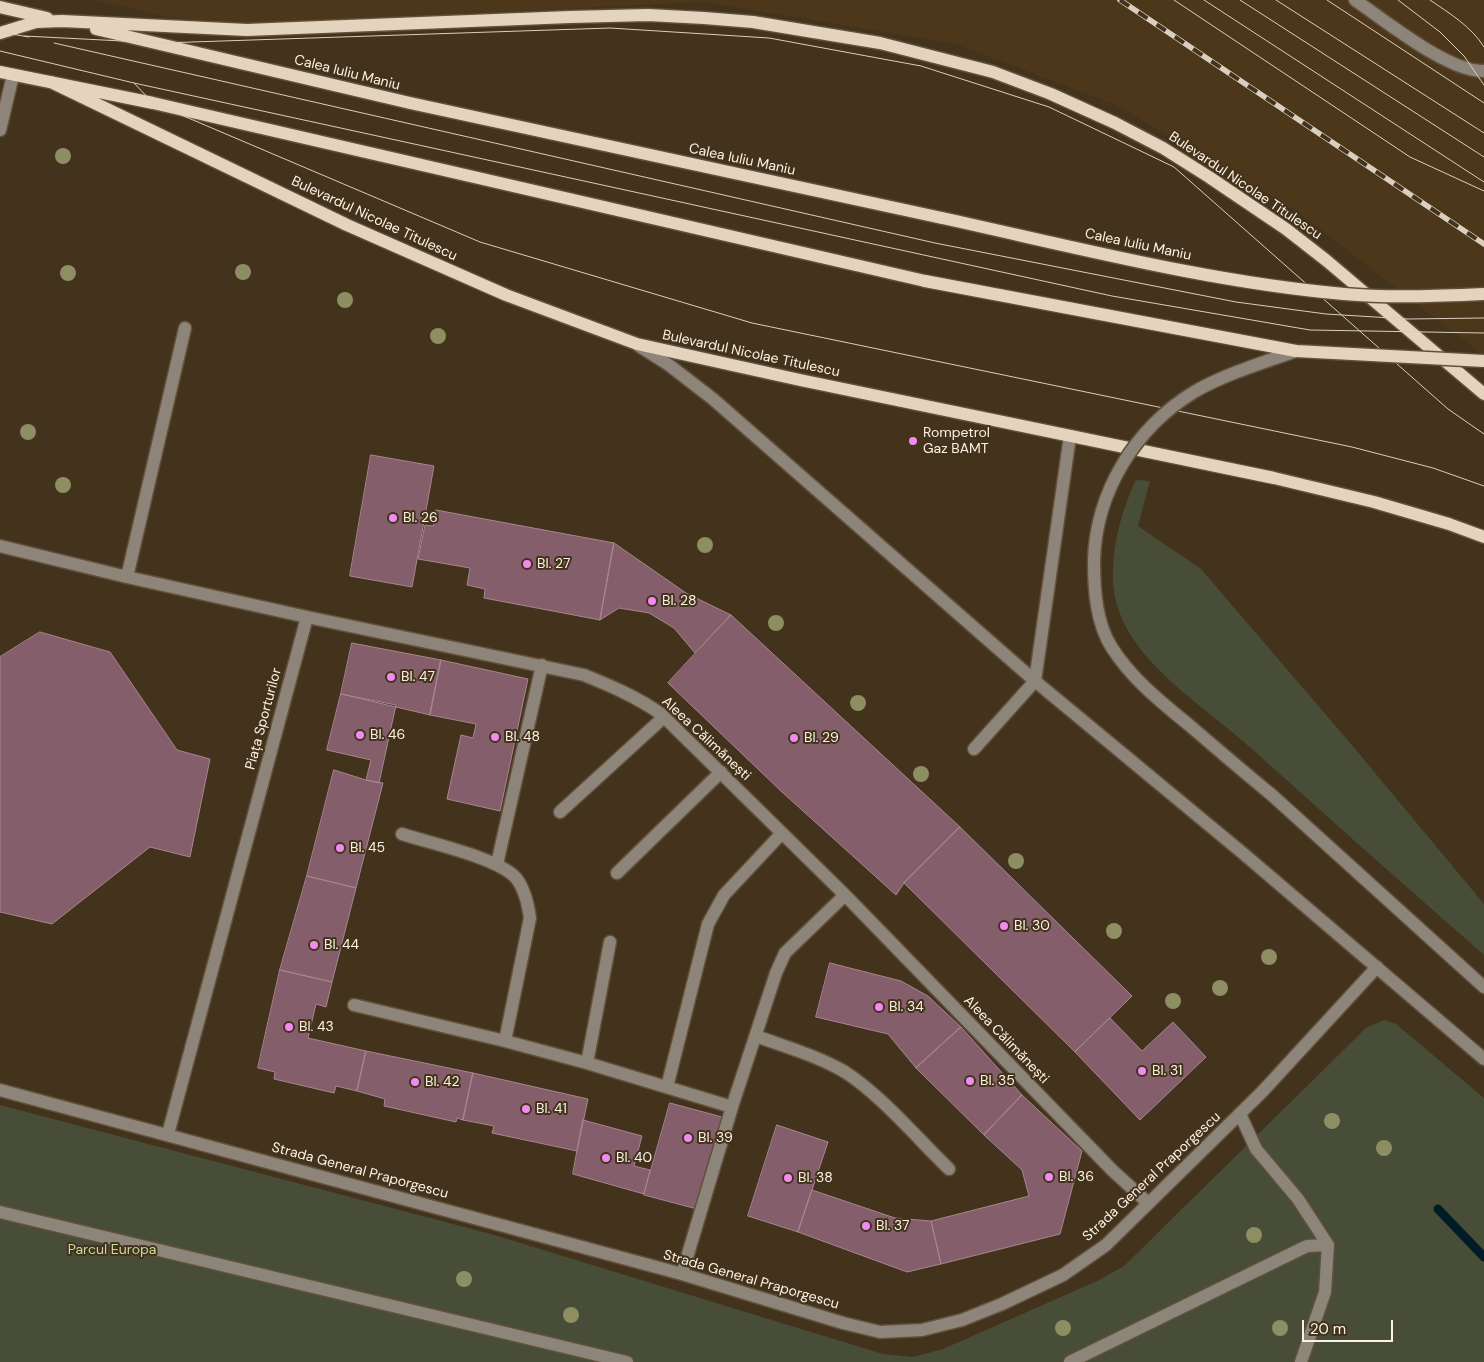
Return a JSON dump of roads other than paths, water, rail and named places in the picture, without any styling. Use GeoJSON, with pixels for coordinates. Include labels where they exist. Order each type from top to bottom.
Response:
{"type":"FeatureCollection","features":[{"type":"Feature","properties":{"kind":"main road","name":"Calea Iuliu Maniu"},"geometry":{"type":"LineString","coordinates":[[0,7],[410,103],[1210,276],[1344,294],[1434,297],[1484,294]]}},
{"type":"Feature","properties":{"kind":"main road","name":"Bulevardul Nicolae Titulescu"},"geometry":{"type":"LineString","coordinates":[[0,33],[36,22],[62,21],[247,30],[570,17],[657,16],[753,22],[880,44],[993,72],[1051,94],[1115,123],[1163,148],[1286,229],[1327,261],[1484,394]]}},
{"type":"Feature","properties":{"kind":"main road"},"geometry":{"type":"LineString","coordinates":[[0,72],[181,109],[926,282],[1296,351],[1484,361]]}},
{"type":"Feature","properties":{"kind":"main road","name":"Bulevardul Nicolae Titulescu"},"geometry":{"type":"LineString","coordinates":[[51,82],[347,225],[506,295],[637,344],[1274,478],[1374,502],[1449,524],[1484,537]]}},
{"type":"Feature","properties":{"kind":"street"},"geometry":{"type":"LineString","coordinates":[[1355,0],[1450,63],[1475,71],[1484,71]]}},
{"type":"Feature","properties":{"kind":"street"},"geometry":{"type":"LineString","coordinates":[[0,130],[13,75]]}},
{"type":"Feature","properties":{"kind":"street"},"geometry":{"type":"LineString","coordinates":[[127,577],[184,328]]}},
{"type":"Feature","properties":{"kind":"street"},"geometry":{"type":"LineString","coordinates":[[637,344],[669,365],[713,399],[1035,681],[1484,1059]]}},
{"type":"Feature","properties":{"kind":"street"},"geometry":{"type":"LineString","coordinates":[[1296,351],[1242,371],[1195,392],[1153,425],[1139,440],[1114,478],[1106,497],[1095,549],[1096,600],[1101,624],[1110,646],[1127,670],[1273,796],[1484,987]]}},
{"type":"Feature","properties":{"kind":"street"},"geometry":{"type":"LineString","coordinates":[[974,749],[1035,681],[1070,436]]}},
{"type":"Feature","properties":{"kind":"street"},"geometry":{"type":"LineString","coordinates":[[0,546],[127,577],[307,616]]}},
{"type":"Feature","properties":{"kind":"street","name":"Aleea Călimănești"},"geometry":{"type":"LineString","coordinates":[[307,616],[542,664],[584,675],[642,701],[664,716],[845,895],[1112,1170],[1148,1203]]}},
{"type":"Feature","properties":{"kind":"street","name":"Piața Sporturilor"},"geometry":{"type":"LineString","coordinates":[[168,1134],[307,616]]}},
{"type":"Feature","properties":{"kind":"street"},"geometry":{"type":"LineString","coordinates":[[497,864],[542,664]]}},
{"type":"Feature","properties":{"kind":"street"},"geometry":{"type":"LineString","coordinates":[[560,812],[664,716]]}},
{"type":"Feature","properties":{"kind":"street"},"geometry":{"type":"LineString","coordinates":[[617,873],[720,772]]}},
{"type":"Feature","properties":{"kind":"street"},"geometry":{"type":"LineString","coordinates":[[667,1087],[708,924],[724,895],[782,833]]}},
{"type":"Feature","properties":{"kind":"street"},"geometry":{"type":"LineString","coordinates":[[402,834],[497,864],[516,878],[528,902],[530,918],[505,1041]]}},
{"type":"Feature","properties":{"kind":"street"},"geometry":{"type":"LineString","coordinates":[[682,1274],[732,1107],[776,973],[785,953],[845,895]]}},
{"type":"Feature","properties":{"kind":"street"},"geometry":{"type":"LineString","coordinates":[[587,1063],[610,942]]}},
{"type":"Feature","properties":{"kind":"street","name":"Strada General Praporgescu"},"geometry":{"type":"LineString","coordinates":[[0,1090],[682,1274],[880,1332],[922,1330],[962,1320],[1002,1304],[1063,1275],[1106,1245],[1240,1114],[1377,967]]}},
{"type":"Feature","properties":{"kind":"street"},"geometry":{"type":"LineString","coordinates":[[354,1005],[505,1041],[587,1063],[732,1107]]}},
{"type":"Feature","properties":{"kind":"street"},"geometry":{"type":"LineString","coordinates":[[756,1036],[820,1060],[845,1072],[866,1088],[949,1169]]}},
{"type":"Feature","properties":{"kind":"street"},"geometry":{"type":"LineString","coordinates":[[1240,1114],[1256,1149],[1287,1184],[1328,1245],[1325,1292],[1301,1362]]}},
{"type":"Feature","properties":{"kind":"street"},"geometry":{"type":"LineString","coordinates":[[0,1212],[627,1362]]}},
{"type":"Feature","properties":{"kind":"street"},"geometry":{"type":"LineString","coordinates":[[1070,1362],[1307,1246],[1328,1245]]}},
{"type":"Feature","properties":{"kind":"waterway"},"geometry":{"type":"LineString","coordinates":[[1438,1209],[1484,1257]]}},
{"type":"Feature","properties":{"kind":"tram line"},"geometry":{"type":"LineString","coordinates":[[1174,0],[1410,157],[1484,191]]}},
{"type":"Feature","properties":{"kind":"tram line"},"geometry":{"type":"LineString","coordinates":[[1204,0],[1484,182]]}},
{"type":"Feature","properties":{"kind":"tram line"},"geometry":{"type":"LineString","coordinates":[[1240,0],[1484,157]]}},
{"type":"Feature","properties":{"kind":"tram line"},"geometry":{"type":"LineString","coordinates":[[1276,0],[1484,133]]}},
{"type":"Feature","properties":{"kind":"tram line"},"geometry":{"type":"LineString","coordinates":[[1327,0],[1484,103]]}},
{"type":"Feature","properties":{"kind":"tram line"},"geometry":{"type":"LineString","coordinates":[[1398,0],[1440,32],[1464,56],[1484,85]]}},
{"type":"Feature","properties":{"kind":"tram line"},"geometry":{"type":"LineString","coordinates":[[1430,0],[1467,27],[1484,47]]}},
{"type":"Feature","properties":{"kind":"tram line"},"geometry":{"type":"LineString","coordinates":[[24,36],[162,43],[610,28],[769,38],[921,66],[1049,107],[1174,167],[1448,409],[1484,434]]}},
{"type":"Feature","properties":{"kind":"tram line"},"geometry":{"type":"LineString","coordinates":[[0,32],[29,37]]}},
{"type":"Feature","properties":{"kind":"tram line"},"geometry":{"type":"LineString","coordinates":[[54,43],[935,243],[1236,302],[1326,314],[1408,319],[1484,318]]}},
{"type":"Feature","properties":{"kind":"tram line"},"geometry":{"type":"LineString","coordinates":[[0,51],[134,83],[1112,296],[1310,330],[1484,333]]}},
{"type":"Feature","properties":{"kind":"tram line"},"geometry":{"type":"LineString","coordinates":[[134,83],[153,103],[480,242],[752,323],[1352,447],[1433,468],[1484,486]]}},
{"type":"Feature","properties":{"kind":"railway"},"geometry":{"type":"LineString","coordinates":[[1120,0],[1484,244]]}},
{"type":"Feature","properties":{"kind":"place","name":"Rompetrol Gaz BAMT"},"geometry":{"type":"Point","coordinates":[913,441]}},
{"type":"Feature","properties":{"kind":"place","name":"Bl. 26"},"geometry":{"type":"Point","coordinates":[393,518]}},
{"type":"Feature","properties":{"kind":"place","name":"Bl. 27"},"geometry":{"type":"Point","coordinates":[527,564]}},
{"type":"Feature","properties":{"kind":"place","name":"Bl. 28"},"geometry":{"type":"Point","coordinates":[652,601]}},
{"type":"Feature","properties":{"kind":"place","name":"Bl. 47"},"geometry":{"type":"Point","coordinates":[391,677]}},
{"type":"Feature","properties":{"kind":"place","name":"Bl. 46"},"geometry":{"type":"Point","coordinates":[360,735]}},
{"type":"Feature","properties":{"kind":"place","name":"Bl. 48"},"geometry":{"type":"Point","coordinates":[495,737]}},
{"type":"Feature","properties":{"kind":"place","name":"Bl. 29"},"geometry":{"type":"Point","coordinates":[794,738]}},
{"type":"Feature","properties":{"kind":"place","name":"Bl. 45"},"geometry":{"type":"Point","coordinates":[340,848]}},
{"type":"Feature","properties":{"kind":"place","name":"Bl. 30"},"geometry":{"type":"Point","coordinates":[1004,926]}},
{"type":"Feature","properties":{"kind":"place","name":"Bl. 44"},"geometry":{"type":"Point","coordinates":[314,945]}},
{"type":"Feature","properties":{"kind":"place","name":"Bl. 34"},"geometry":{"type":"Point","coordinates":[879,1007]}},
{"type":"Feature","properties":{"kind":"place","name":"Bl. 43"},"geometry":{"type":"Point","coordinates":[289,1027]}},
{"type":"Feature","properties":{"kind":"place","name":"Bl. 31"},"geometry":{"type":"Point","coordinates":[1142,1071]}},
{"type":"Feature","properties":{"kind":"place","name":"Bl. 35"},"geometry":{"type":"Point","coordinates":[970,1081]}},
{"type":"Feature","properties":{"kind":"place","name":"Bl. 42"},"geometry":{"type":"Point","coordinates":[415,1082]}},
{"type":"Feature","properties":{"kind":"place","name":"Bl. 41"},"geometry":{"type":"Point","coordinates":[526,1109]}},
{"type":"Feature","properties":{"kind":"place","name":"Bl. 39"},"geometry":{"type":"Point","coordinates":[688,1138]}},
{"type":"Feature","properties":{"kind":"place","name":"Bl. 40"},"geometry":{"type":"Point","coordinates":[606,1158]}},
{"type":"Feature","properties":{"kind":"place","name":"Bl. 36"},"geometry":{"type":"Point","coordinates":[1049,1177]}},
{"type":"Feature","properties":{"kind":"place","name":"Bl. 38"},"geometry":{"type":"Point","coordinates":[788,1178]}},
{"type":"Feature","properties":{"kind":"place","name":"Bl. 37"},"geometry":{"type":"Point","coordinates":[866,1226]}},
{"type":"Feature","properties":{"kind":"park label","name":"Parcul Europa"},"geometry":{"type":"Point","coordinates":[112,1250]}}]}
